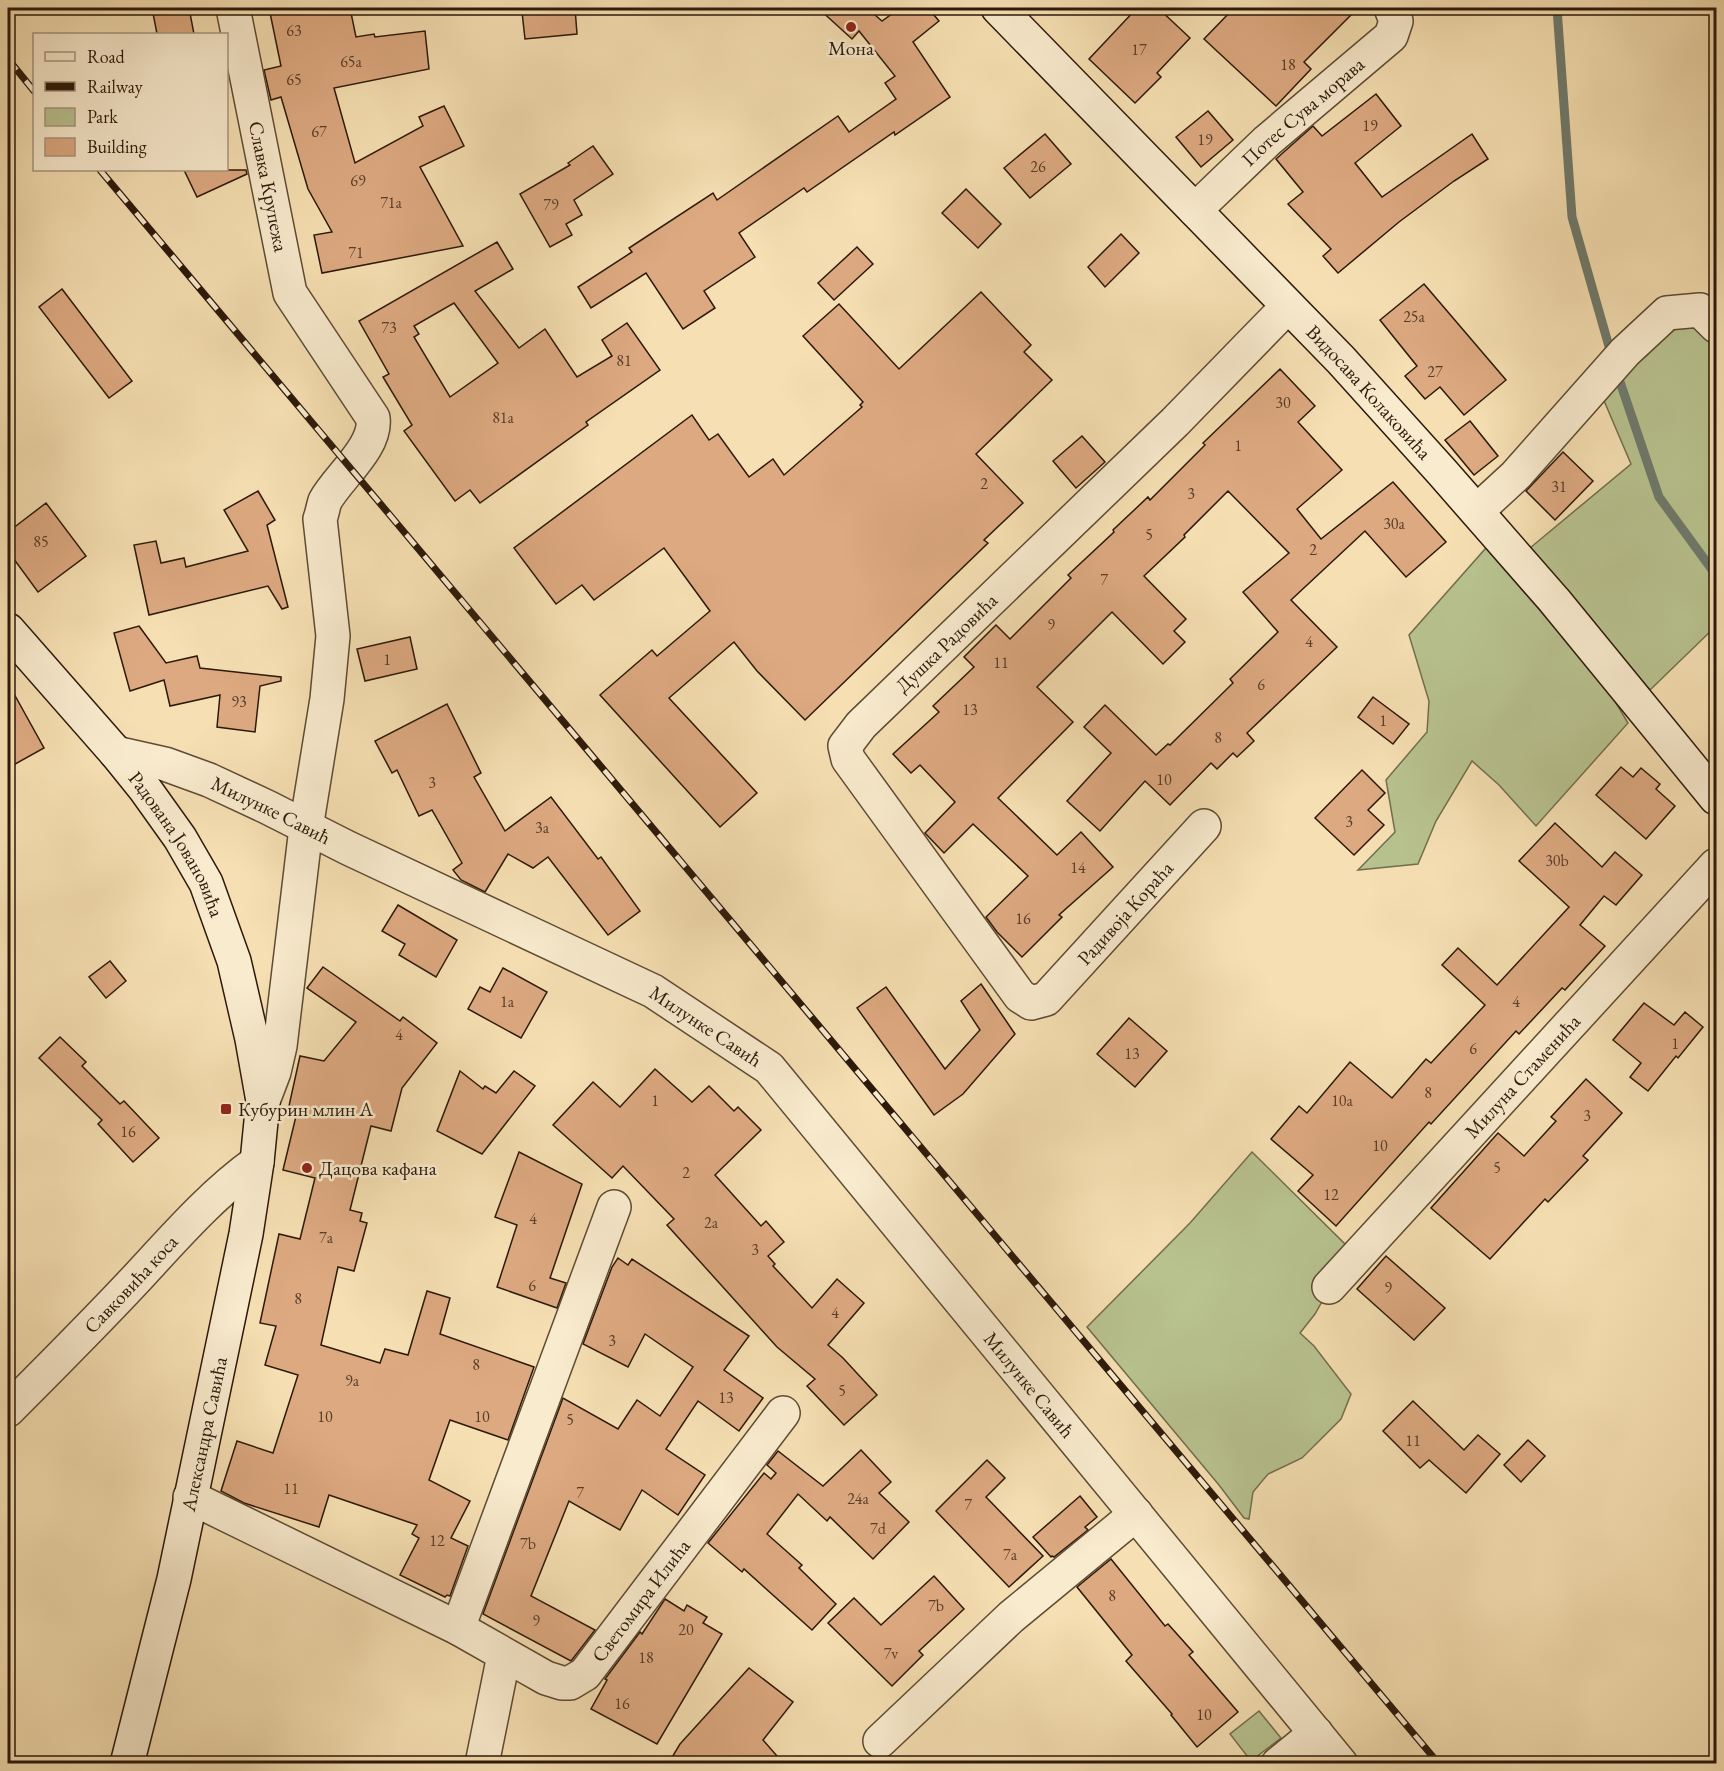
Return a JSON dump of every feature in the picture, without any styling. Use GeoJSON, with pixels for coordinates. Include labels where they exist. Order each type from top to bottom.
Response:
{"type":"FeatureCollection","features":[{"type":"Feature","properties":{"kind":"street","name":"Славка Крупежа"},"geometry":{"type":"LineString","coordinates":[[233,8],[291,293],[373,418],[374,426],[368,441],[325,502],[320,519],[333,636],[327,699],[306,828]]}},
{"type":"Feature","properties":{"kind":"street","name":"Видосава Колаковића"},"geometry":{"type":"LineString","coordinates":[[998,8],[1392,416],[1554,600],[1716,798]]}},
{"type":"Feature","properties":{"kind":"street","name":"Потес Сува морава"},"geometry":{"type":"LineString","coordinates":[[1195,210],[1268,141],[1392,36],[1396,21],[1391,8]]}},
{"type":"Feature","properties":{"kind":"street","name":"Душка Радовића"},"geometry":{"type":"LineString","coordinates":[[1046,999],[1031,1003],[1020,996],[848,759],[845,746],[861,725],[1175,422],[1288,306]]}},
{"type":"Feature","properties":{"kind":"street"},"geometry":{"type":"LineString","coordinates":[[1477,511],[1515,475],[1624,352],[1667,313],[1700,310],[1716,326]]}},
{"type":"Feature","properties":{"kind":"street","name":"Радована Јовановића"},"geometry":{"type":"LineString","coordinates":[[8,630],[116,753],[163,813],[206,883],[234,961],[244,998],[263,1101]]}},
{"type":"Feature","properties":{"kind":"street","name":"Милунке Савић"},"geometry":{"type":"LineString","coordinates":[[116,753],[165,764],[209,780],[653,991],[769,1068],[1341,1764]]}},
{"type":"Feature","properties":{"kind":"street","name":"Радивоја Кораћа"},"geometry":{"type":"LineString","coordinates":[[1046,999],[1204,826]]}},
{"type":"Feature","properties":{"kind":"street"},"geometry":{"type":"LineString","coordinates":[[263,1101],[280,1046],[306,828]]}},
{"type":"Feature","properties":{"kind":"street","name":"Милуна Стаменића"},"geometry":{"type":"LineString","coordinates":[[1329,1287],[1716,865]]}},
{"type":"Feature","properties":{"kind":"street","name":"Александра Савића"},"geometry":{"type":"LineString","coordinates":[[127,1764],[160,1640],[246,1234],[263,1101]]}},
{"type":"Feature","properties":{"kind":"street","name":"Савковића коса"},"geometry":{"type":"LineString","coordinates":[[8,1410],[86,1332],[205,1206],[257,1162]]}},
{"type":"Feature","properties":{"kind":"street"},"geometry":{"type":"LineString","coordinates":[[458,1628],[614,1207]]}},
{"type":"Feature","properties":{"kind":"street","name":"Светомира Илића"},"geometry":{"type":"LineString","coordinates":[[190,1497],[458,1628],[546,1678],[570,1683],[585,1674],[783,1413]]}},
{"type":"Feature","properties":{"kind":"street"},"geometry":{"type":"LineString","coordinates":[[880,1741],[1011,1617],[1136,1514]]}},
{"type":"Feature","properties":{"kind":"street"},"geometry":{"type":"LineString","coordinates":[[482,1764],[504,1654]]}},
{"type":"Feature","properties":{"kind":"street"},"geometry":{"type":"LineString","coordinates":[[1278,1764],[1316,1733]]}},
{"type":"Feature","properties":{"kind":"green space"},"geometry":{"type":"Polygon","coordinates":[[[1679,323],[1699,324],[1716,341],[1716,626],[1650,690],[1530,548],[1631,464],[1602,396],[1679,323]]]}},
{"type":"Feature","properties":{"kind":"green space"},"geometry":{"type":"Polygon","coordinates":[[[1486,548],[1607,688],[1628,723],[1536,826],[1499,785],[1472,761],[1436,821],[1418,864],[1358,870],[1395,832],[1386,780],[1427,732],[1429,701],[1409,635],[1486,548]]]}},
{"type":"Feature","properties":{"kind":"green space"},"geometry":{"type":"Polygon","coordinates":[[[1252,1152],[1351,1250],[1315,1314],[1300,1333],[1314,1346],[1351,1394],[1341,1419],[1302,1458],[1268,1474],[1253,1492],[1249,1519],[1244,1518],[1087,1327],[1190,1223],[1252,1152]]]}},
{"type":"Feature","properties":{"kind":"green space"},"geometry":{"type":"Polygon","coordinates":[[[1259,1711],[1281,1738],[1251,1761],[1230,1734],[1259,1711]]]}},
{"type":"Feature","properties":{"kind":"building"},"geometry":{"type":"Polygon","coordinates":[[[152,8],[189,8],[194,33],[157,33],[152,8]]]}},
{"type":"Feature","properties":{"kind":"building"},"geometry":{"type":"Polygon","coordinates":[[[269,8],[350,8],[356,37],[425,31],[429,69],[334,88],[355,163],[423,126],[419,117],[444,106],[464,146],[420,167],[463,246],[322,273],[314,235],[332,232],[308,189],[281,97],[271,100],[264,70],[281,66],[269,8]]]}},
{"type":"Feature","properties":{"kind":"building"},"geometry":{"type":"Polygon","coordinates":[[[575,8],[577,34],[525,39],[522,12],[575,8]]]}},
{"type":"Feature","properties":{"kind":"building"},"geometry":{"type":"Polygon","coordinates":[[[818,8],[882,8],[875,15],[882,21],[900,8],[928,8],[939,21],[913,42],[950,97],[895,135],[894,132],[807,192],[804,188],[739,233],[755,257],[704,291],[715,308],[683,329],[646,273],[591,308],[578,287],[632,252],[629,248],[713,193],[717,200],[838,116],[849,132],[896,99],[885,83],[895,76],[859,31],[852,39],[818,8]]]}},
{"type":"Feature","properties":{"kind":"building"},"geometry":{"type":"Polygon","coordinates":[[[1137,8],[1158,8],[1190,38],[1157,73],[1161,77],[1135,103],[1089,59],[1137,8]]]}},
{"type":"Feature","properties":{"kind":"building"},"geometry":{"type":"Polygon","coordinates":[[[1234,8],[1358,8],[1304,62],[1311,69],[1276,106],[1204,39],[1234,8]]]}},
{"type":"Feature","properties":{"kind":"building"},"geometry":{"type":"Polygon","coordinates":[[[1376,94],[1401,126],[1355,163],[1382,197],[1472,134],[1488,159],[1399,222],[1338,273],[1323,256],[1331,249],[1288,204],[1303,192],[1276,159],[1313,126],[1322,136],[1376,94]]]}},
{"type":"Feature","properties":{"kind":"building"},"geometry":{"type":"Polygon","coordinates":[[[1208,111],[1233,140],[1201,167],[1176,137],[1208,111]]]}},
{"type":"Feature","properties":{"kind":"building"},"geometry":{"type":"Polygon","coordinates":[[[1045,134],[1071,164],[1030,198],[1004,168],[1045,134]]]}},
{"type":"Feature","properties":{"kind":"building"},"geometry":{"type":"Polygon","coordinates":[[[593,146],[613,174],[574,200],[582,215],[566,224],[572,235],[550,247],[520,194],[570,165],[568,163],[593,146]]]}},
{"type":"Feature","properties":{"kind":"building"},"geometry":{"type":"Polygon","coordinates":[[[246,170],[247,174],[197,197],[184,171],[246,170]]]}},
{"type":"Feature","properties":{"kind":"building"},"geometry":{"type":"Polygon","coordinates":[[[966,189],[1001,224],[978,248],[942,213],[966,189]]]}},
{"type":"Feature","properties":{"kind":"building"},"geometry":{"type":"Polygon","coordinates":[[[1121,234],[1139,253],[1105,287],[1088,267],[1121,234]]]}},
{"type":"Feature","properties":{"kind":"building"},"geometry":{"type":"Polygon","coordinates":[[[497,242],[513,269],[475,291],[519,348],[545,329],[577,377],[612,356],[602,340],[627,323],[660,370],[586,422],[588,425],[480,503],[470,490],[455,501],[404,431],[412,425],[383,377],[389,374],[359,321],[497,242]],[[454,303],[414,326],[419,334],[414,337],[450,397],[498,363],[454,303]]]}},
{"type":"Feature","properties":{"kind":"building"},"geometry":{"type":"Polygon","coordinates":[[[857,247],[873,264],[834,300],[818,283],[857,247]]]}},
{"type":"Feature","properties":{"kind":"building"},"geometry":{"type":"Polygon","coordinates":[[[1424,284],[1506,380],[1464,415],[1440,387],[1425,399],[1405,376],[1417,366],[1380,320],[1424,284]]]}},
{"type":"Feature","properties":{"kind":"building"},"geometry":{"type":"Polygon","coordinates":[[[62,289],[132,381],[109,398],[39,307],[62,289]]]}},
{"type":"Feature","properties":{"kind":"building"},"geometry":{"type":"Polygon","coordinates":[[[981,292],[1031,345],[1024,352],[1052,380],[976,454],[1023,503],[984,540],[988,543],[805,720],[757,671],[734,642],[669,698],[757,793],[720,827],[600,695],[652,650],[657,656],[710,611],[664,548],[594,600],[582,585],[556,604],[514,548],[692,415],[709,440],[718,434],[749,477],[773,459],[784,475],[862,407],[860,405],[863,402],[803,336],[839,304],[899,369],[981,292]]]}},
{"type":"Feature","properties":{"kind":"building"},"geometry":{"type":"Polygon","coordinates":[[[1280,369],[1315,406],[1298,422],[1342,470],[1297,509],[1321,539],[1393,482],[1446,542],[1406,577],[1365,531],[1291,600],[1337,647],[1247,733],[1254,741],[1237,757],[1233,753],[1217,769],[1211,763],[1170,805],[1145,781],[1100,831],[1067,801],[1111,753],[1084,727],[1105,705],[1156,755],[1168,744],[1170,745],[1233,683],[1230,679],[1278,632],[1243,592],[1289,553],[1228,491],[1144,576],[1186,619],[1174,631],[1185,642],[1163,664],[1112,612],[1037,687],[1073,722],[998,798],[1057,855],[1081,832],[1113,867],[1059,915],[1062,917],[1022,957],[997,932],[986,917],[1028,876],[973,824],[944,853],[925,833],[955,802],[920,765],[911,773],[893,754],[939,712],[933,706],[974,667],[964,657],[996,625],[1010,639],[1071,578],[1068,575],[1114,532],[1113,530],[1148,497],[1150,500],[1205,445],[1203,443],[1280,369]]]}},
{"type":"Feature","properties":{"kind":"building"},"geometry":{"type":"Polygon","coordinates":[[[1470,421],[1498,456],[1474,475],[1445,440],[1470,421]]]}},
{"type":"Feature","properties":{"kind":"building"},"geometry":{"type":"Polygon","coordinates":[[[1082,436],[1105,462],[1076,488],[1053,461],[1082,436]]]}},
{"type":"Feature","properties":{"kind":"building"},"geometry":{"type":"Polygon","coordinates":[[[1563,452],[1593,481],[1555,520],[1526,491],[1563,452]]]}},
{"type":"Feature","properties":{"kind":"building"},"geometry":{"type":"Polygon","coordinates":[[[258,491],[275,520],[267,525],[288,607],[282,609],[268,586],[149,615],[134,545],[156,541],[161,563],[184,558],[186,567],[248,551],[224,510],[258,491]]]}},
{"type":"Feature","properties":{"kind":"building"},"geometry":{"type":"Polygon","coordinates":[[[46,503],[86,556],[38,592],[8,551],[8,532],[46,503]]]}},
{"type":"Feature","properties":{"kind":"building"},"geometry":{"type":"Polygon","coordinates":[[[139,626],[166,663],[197,656],[200,668],[281,677],[281,681],[260,686],[255,732],[217,727],[220,695],[170,706],[164,680],[130,691],[114,633],[139,626]]]}},
{"type":"Feature","properties":{"kind":"building"},"geometry":{"type":"Polygon","coordinates":[[[410,637],[417,669],[365,681],[357,649],[410,637]]]}},
{"type":"Feature","properties":{"kind":"building"},"geometry":{"type":"Polygon","coordinates":[[[8,683],[44,748],[8,768],[8,683]]]}},
{"type":"Feature","properties":{"kind":"building"},"geometry":{"type":"Polygon","coordinates":[[[1373,697],[1409,724],[1393,744],[1358,717],[1373,697]]]}},
{"type":"Feature","properties":{"kind":"building"},"geometry":{"type":"Polygon","coordinates":[[[447,704],[481,773],[474,777],[505,831],[551,797],[598,859],[601,857],[640,911],[608,935],[548,857],[533,868],[508,854],[485,892],[461,880],[453,870],[462,863],[432,810],[419,816],[397,770],[392,773],[375,741],[447,704]]]}},
{"type":"Feature","properties":{"kind":"building"},"geometry":{"type":"Polygon","coordinates":[[[1621,767],[1633,777],[1641,768],[1660,784],[1656,789],[1675,806],[1646,839],[1596,795],[1621,767]]]}},
{"type":"Feature","properties":{"kind":"building"},"geometry":{"type":"Polygon","coordinates":[[[1362,770],[1385,793],[1368,810],[1384,825],[1354,855],[1315,818],[1362,770]]]}},
{"type":"Feature","properties":{"kind":"building"},"geometry":{"type":"Polygon","coordinates":[[[1555,823],[1602,867],[1615,852],[1642,875],[1616,905],[1604,896],[1580,925],[1605,946],[1565,990],[1562,988],[1519,1034],[1516,1031],[1431,1124],[1429,1122],[1336,1226],[1298,1191],[1313,1175],[1271,1139],[1299,1106],[1307,1113],[1350,1062],[1392,1098],[1426,1059],[1431,1063],[1485,1005],[1442,965],[1458,948],[1497,985],[1569,907],[1519,861],[1555,823]]]}},
{"type":"Feature","properties":{"kind":"building"},"geometry":{"type":"Polygon","coordinates":[[[398,905],[457,940],[436,977],[399,955],[405,944],[382,931],[398,905]]]}},
{"type":"Feature","properties":{"kind":"building"},"geometry":{"type":"Polygon","coordinates":[[[110,961],[126,981],[106,998],[89,977],[110,961]]]}},
{"type":"Feature","properties":{"kind":"building"},"geometry":{"type":"Polygon","coordinates":[[[323,967],[400,1021],[403,1017],[437,1043],[402,1088],[391,1131],[371,1126],[350,1210],[362,1213],[360,1221],[367,1223],[354,1271],[338,1267],[321,1345],[380,1363],[385,1349],[408,1355],[427,1291],[450,1298],[440,1334],[534,1367],[508,1440],[450,1420],[429,1480],[470,1501],[451,1538],[468,1546],[450,1596],[445,1597],[400,1575],[419,1538],[412,1534],[417,1525],[329,1495],[319,1527],[244,1503],[221,1491],[237,1441],[273,1453],[298,1375],[265,1365],[276,1326],[260,1323],[279,1234],[300,1239],[315,1178],[283,1170],[298,1108],[289,1106],[300,1056],[324,1061],[356,1022],[307,988],[323,967]]]}},
{"type":"Feature","properties":{"kind":"building"},"geometry":{"type":"Polygon","coordinates":[[[503,968],[547,992],[521,1038],[468,1009],[480,987],[490,992],[503,968]]]}},
{"type":"Feature","properties":{"kind":"building"},"geometry":{"type":"Polygon","coordinates":[[[981,984],[1015,1034],[963,1094],[934,1115],[857,1008],[886,987],[945,1069],[980,1030],[961,1001],[981,984]]]}},
{"type":"Feature","properties":{"kind":"building"},"geometry":{"type":"Polygon","coordinates":[[[1644,1003],[1674,1025],[1685,1012],[1703,1027],[1648,1091],[1630,1077],[1641,1063],[1613,1040],[1644,1003]]]}},
{"type":"Feature","properties":{"kind":"building"},"geometry":{"type":"Polygon","coordinates":[[[1129,1018],[1167,1051],[1135,1087],[1097,1054],[1129,1018]]]}},
{"type":"Feature","properties":{"kind":"building"},"geometry":{"type":"Polygon","coordinates":[[[60,1037],[86,1062],[82,1066],[120,1104],[124,1101],[159,1138],[133,1162],[98,1124],[102,1120],[39,1058],[60,1037]]]}},
{"type":"Feature","properties":{"kind":"building"},"geometry":{"type":"Polygon","coordinates":[[[655,1069],[692,1102],[709,1086],[734,1111],[738,1107],[761,1130],[715,1175],[761,1226],[766,1221],[784,1242],[768,1256],[775,1264],[773,1266],[812,1308],[837,1279],[864,1303],[828,1345],[877,1395],[844,1425],[807,1386],[815,1379],[777,1347],[667,1225],[674,1219],[623,1166],[612,1178],[553,1125],[593,1082],[620,1107],[655,1069]]]}},
{"type":"Feature","properties":{"kind":"building"},"geometry":{"type":"Polygon","coordinates":[[[460,1071],[483,1089],[485,1086],[496,1093],[514,1071],[535,1086],[482,1154],[437,1131],[460,1071]]]}},
{"type":"Feature","properties":{"kind":"building"},"geometry":{"type":"Polygon","coordinates":[[[1586,1079],[1622,1113],[1583,1156],[1588,1160],[1548,1202],[1545,1199],[1490,1259],[1431,1208],[1498,1133],[1524,1156],[1556,1121],[1551,1117],[1586,1079]]]}},
{"type":"Feature","properties":{"kind":"building"},"geometry":{"type":"Polygon","coordinates":[[[519,1152],[582,1184],[550,1278],[566,1283],[557,1308],[497,1287],[517,1225],[495,1217],[519,1152]]]}},
{"type":"Feature","properties":{"kind":"building"},"geometry":{"type":"Polygon","coordinates":[[[1386,1256],[1445,1308],[1414,1340],[1357,1289],[1386,1256]]]}},
{"type":"Feature","properties":{"kind":"building"},"geometry":{"type":"Polygon","coordinates":[[[618,1258],[628,1265],[632,1259],[749,1336],[724,1370],[763,1398],[739,1431],[698,1401],[666,1449],[705,1475],[678,1515],[642,1490],[620,1530],[569,1501],[531,1596],[595,1630],[571,1661],[483,1614],[563,1398],[618,1429],[637,1400],[660,1416],[693,1367],[645,1334],[628,1367],[583,1344],[612,1267],[618,1258]]]}},
{"type":"Feature","properties":{"kind":"building"},"geometry":{"type":"Polygon","coordinates":[[[1413,1401],[1464,1450],[1478,1435],[1500,1454],[1466,1493],[1429,1460],[1420,1468],[1383,1431],[1413,1401]]]}},
{"type":"Feature","properties":{"kind":"building"},"geometry":{"type":"Polygon","coordinates":[[[1528,1440],[1545,1456],[1521,1482],[1504,1465],[1528,1440]]]}},
{"type":"Feature","properties":{"kind":"building"},"geometry":{"type":"Polygon","coordinates":[[[861,1450],[891,1482],[879,1493],[909,1522],[873,1559],[830,1517],[827,1521],[798,1494],[767,1534],[802,1565],[799,1568],[836,1604],[812,1630],[744,1569],[742,1572],[708,1543],[764,1473],[771,1479],[776,1473],[767,1465],[778,1451],[823,1486],[861,1450]]]}},
{"type":"Feature","properties":{"kind":"building"},"geometry":{"type":"Polygon","coordinates":[[[987,1460],[1005,1478],[986,1497],[1043,1556],[1009,1587],[936,1511],[987,1460]]]}},
{"type":"Feature","properties":{"kind":"building"},"geometry":{"type":"Polygon","coordinates":[[[1080,1496],[1097,1517],[1085,1527],[1088,1530],[1051,1557],[1033,1537],[1080,1496]]]}},
{"type":"Feature","properties":{"kind":"building"},"geometry":{"type":"Polygon","coordinates":[[[1111,1559],[1165,1626],[1168,1624],[1193,1652],[1189,1655],[1238,1712],[1197,1747],[1126,1661],[1132,1655],[1077,1587],[1111,1559]]]}},
{"type":"Feature","properties":{"kind":"building"},"geometry":{"type":"Polygon","coordinates":[[[934,1576],[964,1609],[919,1651],[923,1655],[892,1686],[828,1623],[854,1598],[881,1625],[934,1576]]]}},
{"type":"Feature","properties":{"kind":"building"},"geometry":{"type":"Polygon","coordinates":[[[665,1599],[684,1611],[687,1605],[707,1617],[703,1623],[722,1634],[657,1744],[591,1709],[607,1680],[605,1679],[640,1632],[642,1634],[665,1599]]]}},
{"type":"Feature","properties":{"kind":"building"},"geometry":{"type":"Polygon","coordinates":[[[749,1668],[793,1702],[763,1740],[784,1764],[668,1764],[680,1744],[749,1668]]]}},
{"type":"Feature","properties":{"kind":"waterway"},"geometry":{"type":"LineString","coordinates":[[1557,8],[1572,217],[1612,357]]}},
{"type":"Feature","properties":{"kind":"waterway"},"geometry":{"type":"LineString","coordinates":[[1617,373],[1659,497],[1716,575]]}},
{"type":"Feature","properties":{"kind":"railway"},"geometry":{"type":"LineString","coordinates":[[8,59],[33,90]]}},
{"type":"Feature","properties":{"kind":"railway"},"geometry":{"type":"LineString","coordinates":[[101,171],[1439,1764]]}},
{"type":"Feature","properties":{"kind":"place","name":"Мона"},"geometry":{"type":"Point","coordinates":[851,27]}},
{"type":"Feature","properties":{"kind":"place","name":"Кубурин млин А"},"geometry":{"type":"Point","coordinates":[226,1109]}},
{"type":"Feature","properties":{"kind":"place","name":"Дацова кафана"},"geometry":{"type":"Point","coordinates":[307,1168]}}]}
